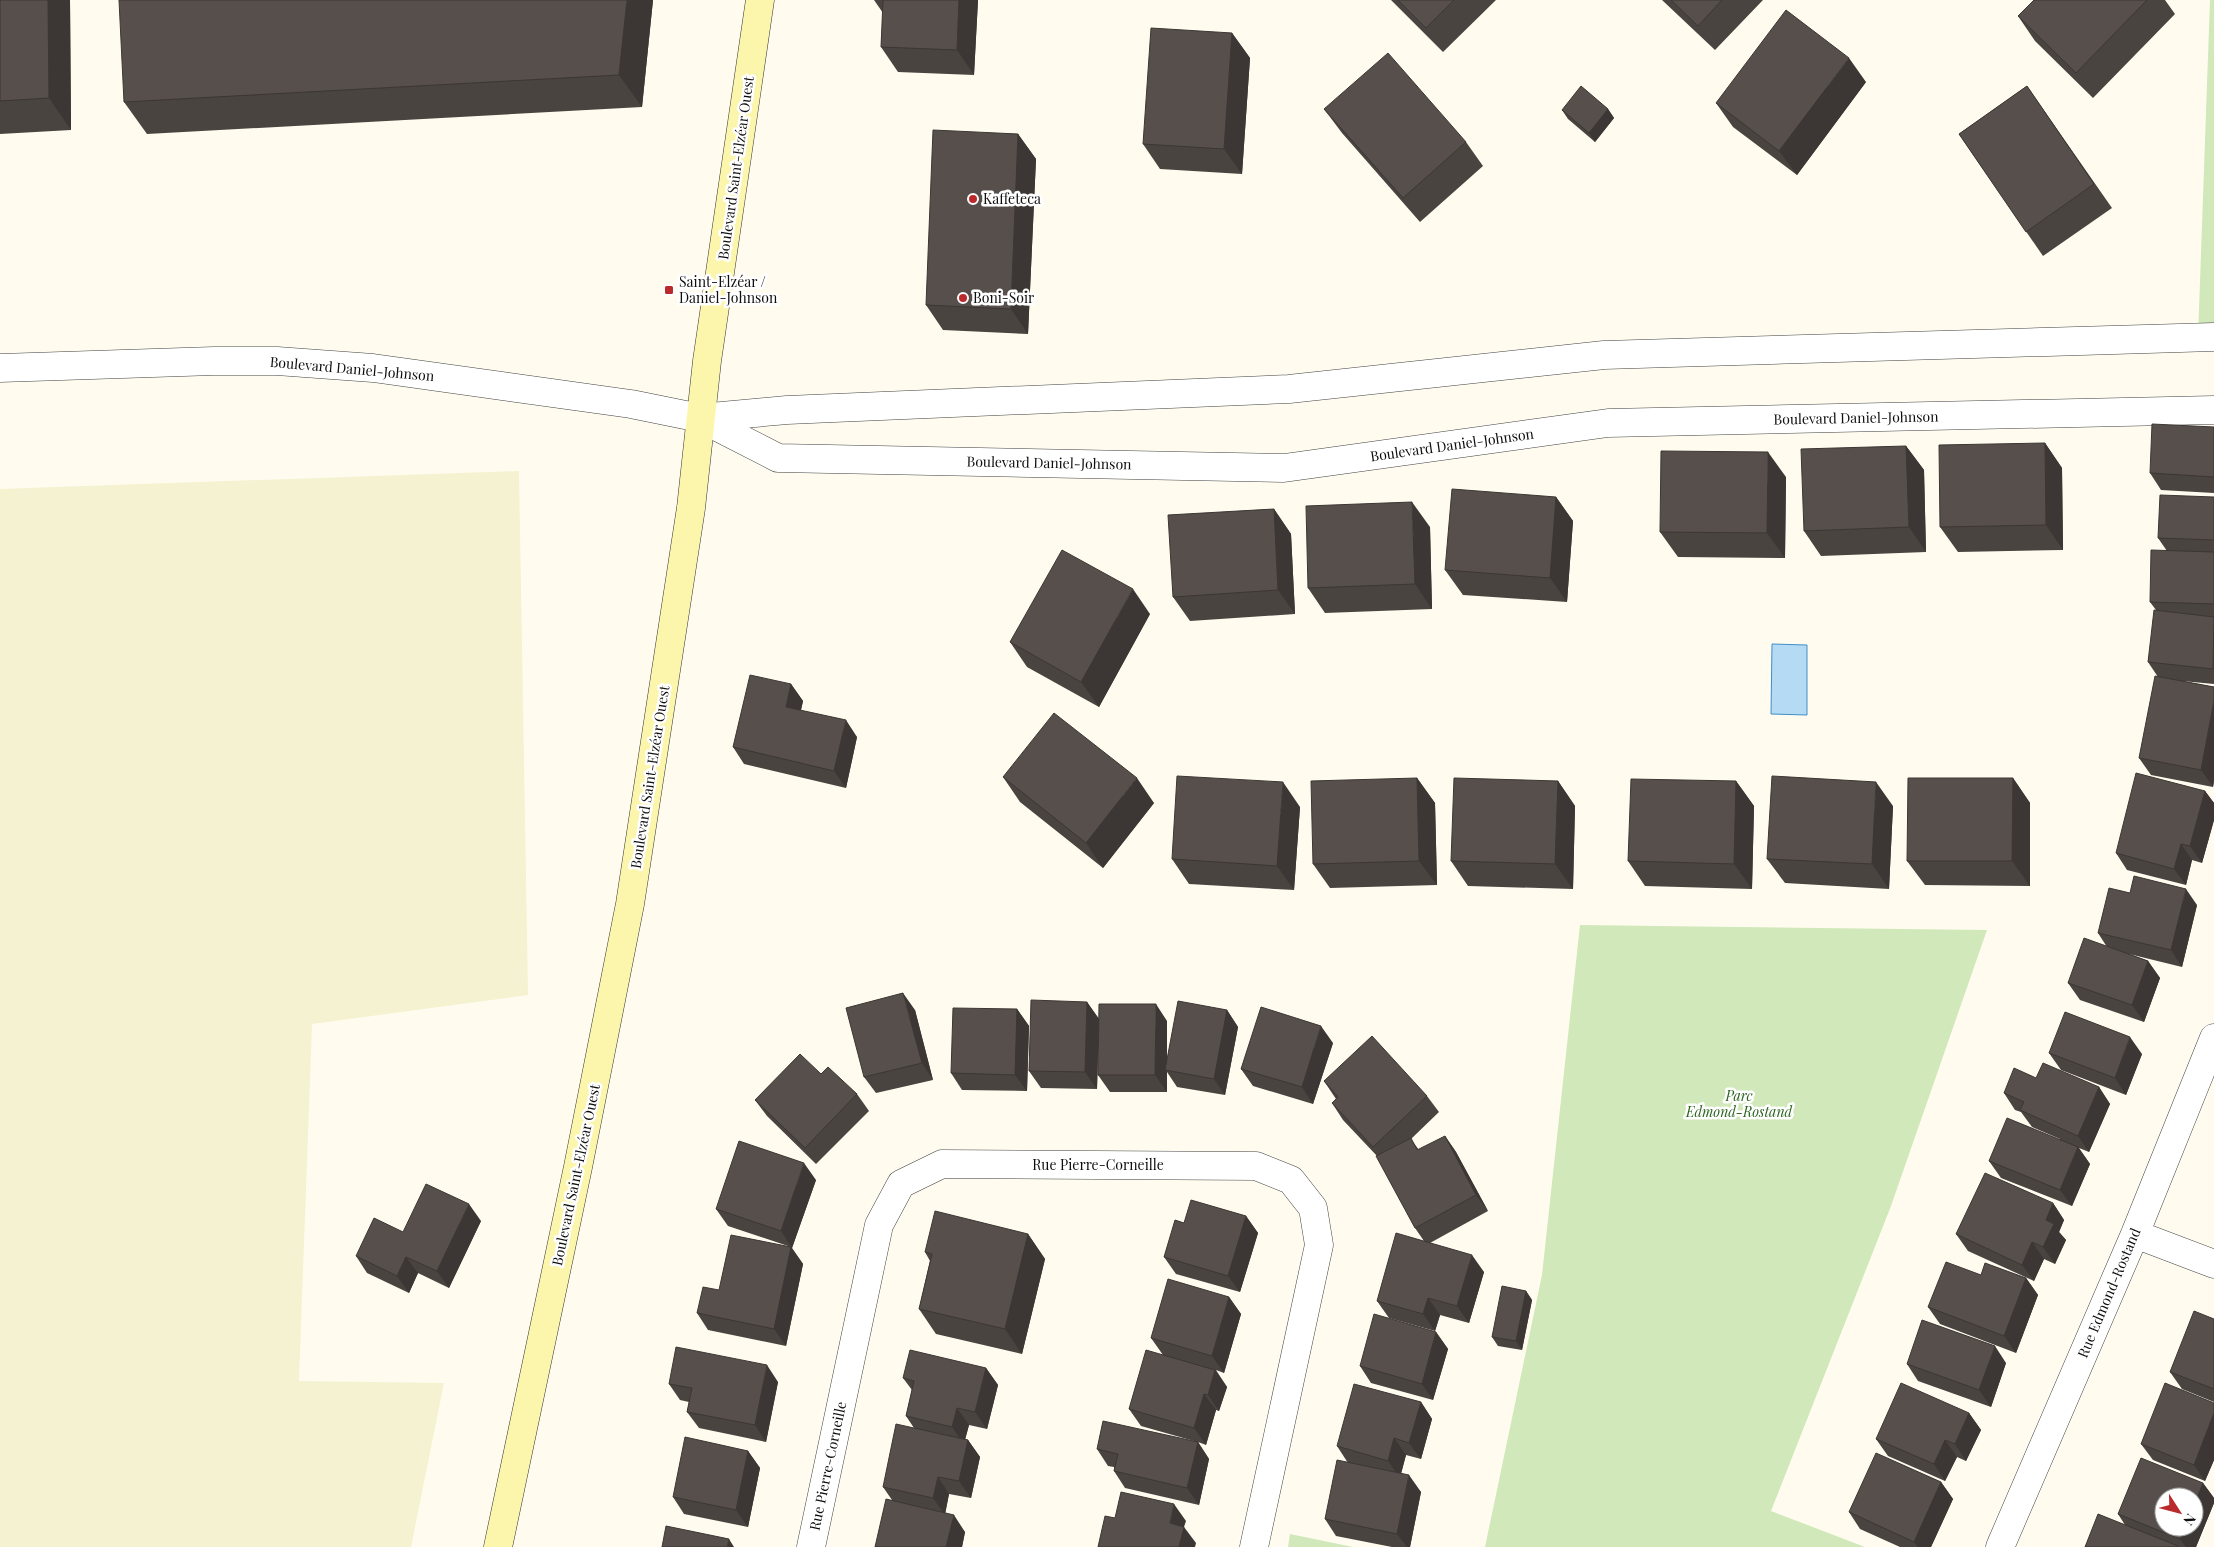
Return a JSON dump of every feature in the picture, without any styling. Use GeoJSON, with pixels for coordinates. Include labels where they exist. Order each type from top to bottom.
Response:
{"type":"FeatureCollection","features":[{"type":"Feature","properties":{"kind":"street","name":"Boulevard Saint-Elzéar Ouest"},"geometry":{"type":"LineString","coordinates":[[498,1547],[578,1168],[630,904],[691,508],[700,418],[760,0]]}},
{"type":"Feature","properties":{"kind":"street","name":"Boulevard Daniel-Johnson"},"geometry":{"type":"LineString","coordinates":[[0,368],[214,361],[354,366],[451,377],[631,404],[700,418],[787,410],[1288,389],[1604,355],[2214,337]]}},
{"type":"Feature","properties":{"kind":"street","name":"Boulevard Daniel-Johnson"},"geometry":{"type":"LineString","coordinates":[[700,418],[778,458],[1284,468],[1608,423],[2214,410]]}},
{"type":"Feature","properties":{"kind":"street","name":"Rue Edmond-Rostand"},"geometry":{"type":"LineString","coordinates":[[2000,1547],[2135,1234],[2214,1038]]}},
{"type":"Feature","properties":{"kind":"street","name":"Rue Pierre-Corneille"},"geometry":{"type":"LineString","coordinates":[[810,1547],[879,1225],[901,1184],[942,1164],[951,1164],[1256,1166],[1291,1180],[1313,1208],[1319,1245],[1254,1547]]}},
{"type":"Feature","properties":{"kind":"street"},"geometry":{"type":"LineString","coordinates":[[2135,1234],[2214,1264]]}},
{"type":"Feature","properties":{"kind":"shaded area"},"geometry":{"type":"Polygon","coordinates":[[[519,471],[528,995],[312,1024],[299,1381],[444,1383],[411,1547],[0,1547],[0,489],[519,471]]]}},
{"type":"Feature","properties":{"kind":"green space"},"geometry":{"type":"Polygon","coordinates":[[[2210,0],[2214,0],[2214,337],[2198,338],[2210,0]]]}},
{"type":"Feature","properties":{"kind":"green space","name":"Parc Edmond-Rostand"},"geometry":{"type":"Polygon","coordinates":[[[1580,925],[1987,930],[1891,1206],[1771,1511],[1865,1547],[1485,1547],[1542,1275],[1580,925]]]}},
{"type":"Feature","properties":{"kind":"green space"},"geometry":{"type":"Polygon","coordinates":[[[1290,1534],[1353,1547],[1288,1547],[1290,1534]]]}},
{"type":"Feature","properties":{"kind":"water"},"geometry":{"type":"Polygon","coordinates":[[[1772,644],[1807,645],[1807,715],[1771,714],[1772,644]]]}},
{"type":"Feature","properties":{"kind":"building"},"geometry":{"type":"Polygon","coordinates":[[[0,0],[48,0],[49,98],[0,101],[0,0]]]}},
{"type":"Feature","properties":{"kind":"building"},"geometry":{"type":"Polygon","coordinates":[[[119,0],[627,0],[619,75],[124,102],[119,0]]]}},
{"type":"Feature","properties":{"kind":"building"},"geometry":{"type":"Polygon","coordinates":[[[883,0],[959,0],[957,50],[881,47],[883,0]]]}},
{"type":"Feature","properties":{"kind":"building"},"geometry":{"type":"Polygon","coordinates":[[[1398,0],[1454,0],[1426,28],[1398,0]]]}},
{"type":"Feature","properties":{"kind":"building"},"geometry":{"type":"Polygon","coordinates":[[[1671,0],[1722,0],[1698,26],[1671,0]]]}},
{"type":"Feature","properties":{"kind":"building"},"geometry":{"type":"Polygon","coordinates":[[[2034,0],[2147,0],[2076,73],[2018,16],[2034,0]]]}},
{"type":"Feature","properties":{"kind":"building"},"geometry":{"type":"Polygon","coordinates":[[[1786,10],[1849,58],[1779,151],[1716,103],[1786,10]]]}},
{"type":"Feature","properties":{"kind":"building"},"geometry":{"type":"Polygon","coordinates":[[[1151,28],[1232,33],[1224,149],[1143,144],[1151,28]]]}},
{"type":"Feature","properties":{"kind":"building"},"geometry":{"type":"Polygon","coordinates":[[[1388,53],[1466,142],[1403,198],[1324,109],[1388,53]]]}},
{"type":"Feature","properties":{"kind":"building"},"geometry":{"type":"Polygon","coordinates":[[[1581,86],[1608,109],[1589,133],[1562,110],[1581,86]]]}},
{"type":"Feature","properties":{"kind":"building"},"geometry":{"type":"Polygon","coordinates":[[[2027,86],[2094,184],[2026,232],[1959,134],[2027,86]]]}},
{"type":"Feature","properties":{"kind":"building"},"geometry":{"type":"Polygon","coordinates":[[[933,130],[1018,134],[1011,309],[926,305],[933,130]]]}},
{"type":"Feature","properties":{"kind":"building"},"geometry":{"type":"Polygon","coordinates":[[[2152,424],[2214,427],[2214,477],[2150,473],[2152,424]]]}},
{"type":"Feature","properties":{"kind":"building"},"geometry":{"type":"Polygon","coordinates":[[[2045,443],[2046,525],[1940,527],[1939,445],[2045,443]]]}},
{"type":"Feature","properties":{"kind":"building"},"geometry":{"type":"Polygon","coordinates":[[[1906,446],[1909,527],[1804,531],[1801,449],[1906,446]]]}},
{"type":"Feature","properties":{"kind":"building"},"geometry":{"type":"Polygon","coordinates":[[[1661,451],[1768,452],[1767,533],[1660,532],[1661,451]]]}},
{"type":"Feature","properties":{"kind":"building"},"geometry":{"type":"Polygon","coordinates":[[[1452,489],[1556,497],[1550,578],[1445,570],[1452,489]]]}},
{"type":"Feature","properties":{"kind":"building"},"geometry":{"type":"Polygon","coordinates":[[[2160,495],[2214,497],[2214,540],[2158,538],[2160,495]]]}},
{"type":"Feature","properties":{"kind":"building"},"geometry":{"type":"Polygon","coordinates":[[[1412,502],[1415,584],[1308,588],[1306,506],[1412,502]]]}},
{"type":"Feature","properties":{"kind":"building"},"geometry":{"type":"Polygon","coordinates":[[[1274,509],[1278,590],[1173,597],[1168,515],[1274,509]]]}},
{"type":"Feature","properties":{"kind":"building"},"geometry":{"type":"Polygon","coordinates":[[[1062,550],[1133,589],[1081,682],[1010,642],[1062,550]]]}},
{"type":"Feature","properties":{"kind":"building"},"geometry":{"type":"Polygon","coordinates":[[[2151,550],[2214,552],[2214,604],[2150,602],[2151,550]]]}},
{"type":"Feature","properties":{"kind":"building"},"geometry":{"type":"Polygon","coordinates":[[[2154,610],[2214,617],[2213,669],[2148,662],[2154,610]]]}},
{"type":"Feature","properties":{"kind":"building"},"geometry":{"type":"Polygon","coordinates":[[[750,675],[791,684],[786,707],[846,720],[834,771],[733,747],[750,675]]]}},
{"type":"Feature","properties":{"kind":"building"},"geometry":{"type":"Polygon","coordinates":[[[2155,676],[2214,687],[2214,701],[2201,770],[2139,758],[2155,676]]]}},
{"type":"Feature","properties":{"kind":"building"},"geometry":{"type":"Polygon","coordinates":[[[1054,713],[1137,778],[1086,843],[1003,777],[1054,713]]]}},
{"type":"Feature","properties":{"kind":"building"},"geometry":{"type":"Polygon","coordinates":[[[2136,773],[2205,791],[2190,846],[2181,844],[2174,869],[2116,853],[2136,773]]]}},
{"type":"Feature","properties":{"kind":"building"},"geometry":{"type":"Polygon","coordinates":[[[1177,776],[1283,782],[1277,866],[1172,859],[1177,776]]]}},
{"type":"Feature","properties":{"kind":"building"},"geometry":{"type":"Polygon","coordinates":[[[1772,776],[1876,782],[1872,864],[1767,859],[1772,776]]]}},
{"type":"Feature","properties":{"kind":"building"},"geometry":{"type":"Polygon","coordinates":[[[1417,778],[1419,861],[1313,864],[1311,781],[1417,778]]]}},
{"type":"Feature","properties":{"kind":"building"},"geometry":{"type":"Polygon","coordinates":[[[1454,778],[1558,781],[1555,864],[1451,861],[1454,778]]]}},
{"type":"Feature","properties":{"kind":"building"},"geometry":{"type":"Polygon","coordinates":[[[1908,778],[2013,778],[2012,861],[1907,861],[1908,778]]]}},
{"type":"Feature","properties":{"kind":"building"},"geometry":{"type":"Polygon","coordinates":[[[1631,779],[1736,781],[1734,864],[1628,861],[1631,779]]]}},
{"type":"Feature","properties":{"kind":"building"},"geometry":{"type":"Polygon","coordinates":[[[2134,876],[2186,889],[2171,950],[2098,933],[2109,888],[2130,893],[2134,876]]]}},
{"type":"Feature","properties":{"kind":"building"},"geometry":{"type":"Polygon","coordinates":[[[2084,938],[2148,961],[2132,1005],[2068,983],[2084,938]]]}},
{"type":"Feature","properties":{"kind":"building"},"geometry":{"type":"Polygon","coordinates":[[[903,993],[922,1063],[864,1077],[846,1008],[903,993]]]}},
{"type":"Feature","properties":{"kind":"building"},"geometry":{"type":"Polygon","coordinates":[[[1031,1000],[1087,1002],[1085,1072],[1029,1071],[1031,1000]]]}},
{"type":"Feature","properties":{"kind":"building"},"geometry":{"type":"Polygon","coordinates":[[[1178,1001],[1227,1010],[1214,1079],[1165,1070],[1178,1001]]]}},
{"type":"Feature","properties":{"kind":"building"},"geometry":{"type":"Polygon","coordinates":[[[1099,1004],[1156,1004],[1155,1075],[1098,1075],[1099,1004]]]}},
{"type":"Feature","properties":{"kind":"building"},"geometry":{"type":"Polygon","coordinates":[[[1261,1007],[1321,1026],[1302,1087],[1241,1069],[1261,1007]]]}},
{"type":"Feature","properties":{"kind":"building"},"geometry":{"type":"Polygon","coordinates":[[[953,1008],[1017,1009],[1015,1075],[951,1073],[953,1008]]]}},
{"type":"Feature","properties":{"kind":"building"},"geometry":{"type":"Polygon","coordinates":[[[2065,1012],[2130,1037],[2115,1078],[2049,1053],[2065,1012]]]}},
{"type":"Feature","properties":{"kind":"building"},"geometry":{"type":"Polygon","coordinates":[[[1372,1036],[1427,1096],[1373,1147],[1332,1103],[1338,1097],[1324,1081],[1372,1036]]]}},
{"type":"Feature","properties":{"kind":"building"},"geometry":{"type":"Polygon","coordinates":[[[800,1054],[821,1074],[828,1067],[857,1094],[805,1148],[755,1100],[800,1054]]]}},
{"type":"Feature","properties":{"kind":"building"},"geometry":{"type":"Polygon","coordinates":[[[2043,1063],[2099,1087],[2078,1136],[2020,1110],[2024,1102],[2004,1093],[2014,1068],[2036,1078],[2043,1063]]]}},
{"type":"Feature","properties":{"kind":"building"},"geometry":{"type":"Polygon","coordinates":[[[2007,1118],[2078,1147],[2060,1190],[1989,1161],[2007,1118]]]}},
{"type":"Feature","properties":{"kind":"building"},"geometry":{"type":"Polygon","coordinates":[[[1445,1136],[1476,1195],[1415,1228],[1376,1156],[1411,1138],[1417,1150],[1445,1136]]]}},
{"type":"Feature","properties":{"kind":"building"},"geometry":{"type":"Polygon","coordinates":[[[739,1141],[804,1163],[781,1231],[716,1209],[739,1141]]]}},
{"type":"Feature","properties":{"kind":"building"},"geometry":{"type":"Polygon","coordinates":[[[1985,1173],[2053,1203],[2046,1220],[2054,1224],[2043,1247],[2032,1242],[2022,1265],[1956,1234],[1985,1173]]]}},
{"type":"Feature","properties":{"kind":"building"},"geometry":{"type":"Polygon","coordinates":[[[426,1184],[469,1204],[437,1271],[406,1257],[397,1276],[356,1256],[374,1218],[403,1232],[426,1184]]]}},
{"type":"Feature","properties":{"kind":"building"},"geometry":{"type":"Polygon","coordinates":[[[1191,1200],[1246,1216],[1228,1276],[1164,1257],[1175,1220],[1184,1223],[1191,1200]]]}},
{"type":"Feature","properties":{"kind":"building"},"geometry":{"type":"Polygon","coordinates":[[[935,1211],[1028,1234],[1005,1329],[919,1309],[932,1254],[925,1252],[935,1211]]]}},
{"type":"Feature","properties":{"kind":"building"},"geometry":{"type":"Polygon","coordinates":[[[1396,1233],[1472,1255],[1457,1306],[1428,1298],[1423,1314],[1377,1301],[1396,1233]]]}},
{"type":"Feature","properties":{"kind":"building"},"geometry":{"type":"Polygon","coordinates":[[[731,1235],[791,1247],[774,1329],[697,1313],[703,1287],[719,1290],[731,1235]]]}},
{"type":"Feature","properties":{"kind":"building"},"geometry":{"type":"Polygon","coordinates":[[[1946,1262],[1981,1275],[1985,1263],[2026,1278],[2004,1336],[1928,1307],[1946,1262]]]}},
{"type":"Feature","properties":{"kind":"building"},"geometry":{"type":"Polygon","coordinates":[[[1168,1279],[1229,1297],[1212,1356],[1151,1338],[1168,1279]]]}},
{"type":"Feature","properties":{"kind":"building"},"geometry":{"type":"Polygon","coordinates":[[[1502,1286],[1526,1291],[1516,1341],[1492,1337],[1502,1286]]]}},
{"type":"Feature","properties":{"kind":"building"},"geometry":{"type":"Polygon","coordinates":[[[2194,1311],[2214,1319],[2214,1389],[2170,1372],[2194,1311]]]}},
{"type":"Feature","properties":{"kind":"building"},"geometry":{"type":"Polygon","coordinates":[[[1374,1314],[1436,1332],[1422,1384],[1360,1366],[1374,1314]]]}},
{"type":"Feature","properties":{"kind":"building"},"geometry":{"type":"Polygon","coordinates":[[[1922,1320],[1995,1346],[1979,1390],[1907,1364],[1922,1320]]]}},
{"type":"Feature","properties":{"kind":"building"},"geometry":{"type":"Polygon","coordinates":[[[676,1347],[767,1365],[755,1425],[687,1412],[692,1388],[669,1384],[676,1347]]]}},
{"type":"Feature","properties":{"kind":"building"},"geometry":{"type":"Polygon","coordinates":[[[910,1350],[986,1368],[975,1412],[957,1408],[952,1427],[906,1416],[914,1381],[903,1378],[910,1350]]]}},
{"type":"Feature","properties":{"kind":"building"},"geometry":{"type":"Polygon","coordinates":[[[1146,1350],[1215,1370],[1208,1395],[1204,1394],[1194,1428],[1129,1409],[1146,1350]]]}},
{"type":"Feature","properties":{"kind":"building"},"geometry":{"type":"Polygon","coordinates":[[[1901,1383],[1969,1413],[1955,1444],[1945,1440],[1934,1464],[1876,1439],[1901,1383]]]}},
{"type":"Feature","properties":{"kind":"building"},"geometry":{"type":"Polygon","coordinates":[[[2165,1383],[2214,1403],[2214,1413],[2194,1465],[2141,1444],[2165,1383]]]}},
{"type":"Feature","properties":{"kind":"building"},"geometry":{"type":"Polygon","coordinates":[[[1354,1384],[1421,1402],[1409,1443],[1394,1438],[1388,1461],[1337,1446],[1354,1384]]]}},
{"type":"Feature","properties":{"kind":"building"},"geometry":{"type":"Polygon","coordinates":[[[1103,1421],[1198,1442],[1187,1488],[1114,1471],[1118,1454],[1097,1449],[1103,1421]]]}},
{"type":"Feature","properties":{"kind":"building"},"geometry":{"type":"Polygon","coordinates":[[[896,1424],[968,1440],[959,1481],[938,1477],[933,1498],[883,1487],[896,1424]]]}},
{"type":"Feature","properties":{"kind":"building"},"geometry":{"type":"Polygon","coordinates":[[[685,1437],[748,1451],[736,1510],[673,1497],[685,1437]]]}},
{"type":"Feature","properties":{"kind":"building"},"geometry":{"type":"Polygon","coordinates":[[[1876,1453],[1941,1482],[1914,1542],[1849,1512],[1876,1453]]]}},
{"type":"Feature","properties":{"kind":"building"},"geometry":{"type":"Polygon","coordinates":[[[2141,1458],[2203,1483],[2201,1487],[2154,1487],[2154,1529],[2118,1514],[2141,1458]]]}},
{"type":"Feature","properties":{"kind":"building"},"geometry":{"type":"Polygon","coordinates":[[[1337,1460],[1409,1475],[1397,1534],[1325,1519],[1337,1460]]]}},
{"type":"Feature","properties":{"kind":"building"},"geometry":{"type":"Polygon","coordinates":[[[1121,1492],[1174,1504],[1170,1523],[1184,1527],[1179,1547],[1098,1547],[1105,1516],[1115,1518],[1121,1492]]]}},
{"type":"Feature","properties":{"kind":"building"},"geometry":{"type":"Polygon","coordinates":[[[886,1499],[954,1515],[946,1547],[875,1547],[886,1499]]]}},
{"type":"Feature","properties":{"kind":"building"},"geometry":{"type":"Polygon","coordinates":[[[2098,1514],[2178,1546],[2178,1547],[2085,1547],[2098,1514]]]}},
{"type":"Feature","properties":{"kind":"building"},"geometry":{"type":"Polygon","coordinates":[[[666,1526],[729,1539],[727,1547],[662,1547],[666,1526]]]}},
{"type":"Feature","properties":{"kind":"place","name":"Kaffeteca"},"geometry":{"type":"Point","coordinates":[973,199]}},
{"type":"Feature","properties":{"kind":"place","name":"Saint-Elzéar / Daniel-Johnson"},"geometry":{"type":"Point","coordinates":[669,290]}},
{"type":"Feature","properties":{"kind":"place","name":"Boni-Soir"},"geometry":{"type":"Point","coordinates":[963,298]}}]}
